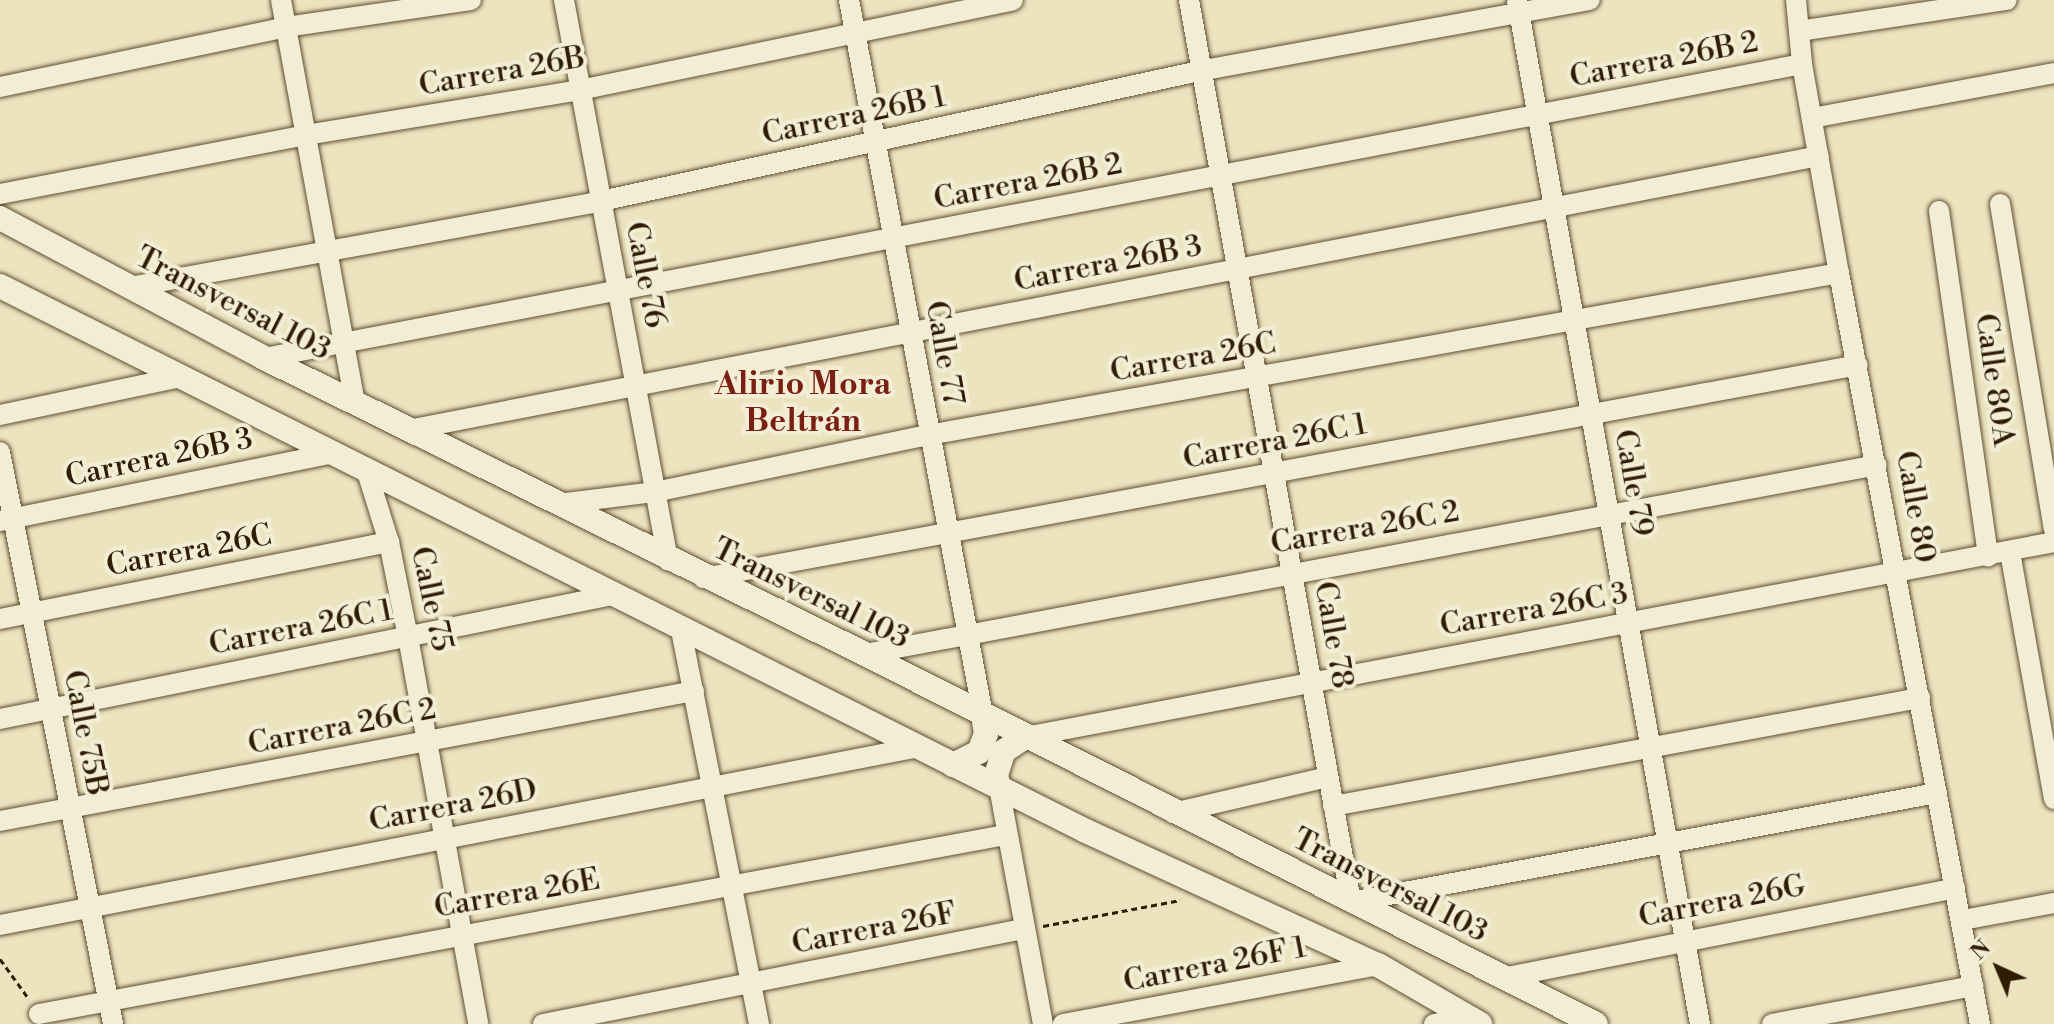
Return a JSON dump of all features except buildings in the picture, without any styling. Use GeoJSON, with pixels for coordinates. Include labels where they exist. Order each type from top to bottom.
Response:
{"type":"FeatureCollection","features":[{"type":"Feature","properties":{"kind":"street"},"geometry":{"type":"LineString","coordinates":[[281,0],[355,402]]}},
{"type":"Feature","properties":{"kind":"street"},"geometry":{"type":"LineString","coordinates":[[0,87],[286,27],[471,0]]}},
{"type":"Feature","properties":{"kind":"street","name":"Calle 76"},"geometry":{"type":"LineString","coordinates":[[564,0],[668,560]]}},
{"type":"Feature","properties":{"kind":"street","name":"Calle 77"},"geometry":{"type":"LineString","coordinates":[[849,0],[945,534],[983,715]]}},
{"type":"Feature","properties":{"kind":"street","name":"Carrera 26B"},"geometry":{"type":"LineString","coordinates":[[0,194],[306,135],[580,90],[1013,0]]}},
{"type":"Feature","properties":{"kind":"street","name":"Calle 78"},"geometry":{"type":"LineString","coordinates":[[1189,0],[1204,70],[1254,377],[1351,902]]}},
{"type":"Feature","properties":{"kind":"street","name":"Carrera 26B 1"},"geometry":{"type":"LineString","coordinates":[[130,287],[601,201],[1204,70],[1518,6],[1590,0]]}},
{"type":"Feature","properties":{"kind":"street","name":"Calle 80"},"geometry":{"type":"LineString","coordinates":[[1796,0],[1802,64],[1839,273],[1963,920],[1980,1024]]}},
{"type":"Feature","properties":{"kind":"street"},"geometry":{"type":"LineString","coordinates":[[1799,31],[2007,0]]}},
{"type":"Feature","properties":{"kind":"street","name":"Calle 79"},"geometry":{"type":"LineString","coordinates":[[1518,6],[1700,1024]]}},
{"type":"Feature","properties":{"kind":"street","name":"Carrera 26B 2"},"geometry":{"type":"LineString","coordinates":[[264,358],[1802,64]]}},
{"type":"Feature","properties":{"kind":"street"},"geometry":{"type":"LineString","coordinates":[[1812,118],[2054,73]]}},
{"type":"Feature","properties":{"kind":"street","name":"Carrera 26B 3"},"geometry":{"type":"LineString","coordinates":[[408,430],[1819,156]]}},
{"type":"Feature","properties":{"kind":"street"},"geometry":{"type":"LineString","coordinates":[[2000,204],[2054,529]]}},
{"type":"Feature","properties":{"kind":"street","name":"Calle 80A"},"geometry":{"type":"LineString","coordinates":[[1939,211],[1988,557]]}},
{"type":"Feature","properties":{"kind":"street","name":"Transversal 103"},"geometry":{"type":"LineString","coordinates":[[0,218],[264,358],[703,578],[865,654],[1173,813],[1596,1024]]}},
{"type":"Feature","properties":{"kind":"street","name":"Carrera 26C"},"geometry":{"type":"LineString","coordinates":[[558,504],[655,492],[928,435],[1839,273]]}},
{"type":"Feature","properties":{"kind":"street"},"geometry":{"type":"LineString","coordinates":[[0,286],[176,378],[953,765],[1218,893],[1378,965],[1458,1022]]}},
{"type":"Feature","properties":{"kind":"street","name":"Carrera 26C 1"},"geometry":{"type":"LineString","coordinates":[[703,578],[1858,365]]}},
{"type":"Feature","properties":{"kind":"street"},"geometry":{"type":"LineString","coordinates":[[0,415],[176,378]]}},
{"type":"Feature","properties":{"kind":"street","name":"Calle 75B"},"geometry":{"type":"LineString","coordinates":[[0,452],[7,520],[31,613],[87,908],[113,1024]]}},
{"type":"Feature","properties":{"kind":"street","name":"Carrera 26B 3"},"geometry":{"type":"LineString","coordinates":[[7,520],[330,454]]}},
{"type":"Feature","properties":{"kind":"street","name":"Carrera 26C 2"},"geometry":{"type":"LineString","coordinates":[[865,654],[964,633],[1877,465]]}},
{"type":"Feature","properties":{"kind":"street","name":"Calle 75"},"geometry":{"type":"LineString","coordinates":[[367,472],[389,542],[464,933],[478,1024]]}},
{"type":"Feature","properties":{"kind":"street","name":"Carrera 26C"},"geometry":{"type":"LineString","coordinates":[[0,619],[389,542]]}},
{"type":"Feature","properties":{"kind":"street","name":"Carrera 26C 3"},"geometry":{"type":"LineString","coordinates":[[1025,737],[1896,571],[1988,557],[2054,542]]}},
{"type":"Feature","properties":{"kind":"street"},"geometry":{"type":"LineString","coordinates":[[2010,552],[2054,799]]}},
{"type":"Feature","properties":{"kind":"street","name":"Carrera 26C 1"},"geometry":{"type":"LineString","coordinates":[[0,719],[613,595]]}},
{"type":"Feature","properties":{"kind":"street"},"geometry":{"type":"LineString","coordinates":[[681,630],[759,1024]]}},
{"type":"Feature","properties":{"kind":"street","name":"Carrera 26C 2"},"geometry":{"type":"LineString","coordinates":[[0,821],[694,691]]}},
{"type":"Feature","properties":{"kind":"street"},"geometry":{"type":"LineString","coordinates":[[1333,806],[1920,698]]}},
{"type":"Feature","properties":{"kind":"street"},"geometry":{"type":"LineString","coordinates":[[953,765],[979,752],[986,734],[983,715]]}},
{"type":"Feature","properties":{"kind":"street"},"geometry":{"type":"LineString","coordinates":[[1025,737],[1004,751],[996,775],[1043,1024]]}},
{"type":"Feature","properties":{"kind":"street","name":"Carrera 26D"},"geometry":{"type":"LineString","coordinates":[[0,925],[918,747]]}},
{"type":"Feature","properties":{"kind":"street"},"geometry":{"type":"LineString","coordinates":[[1173,813],[1328,777]]}},
{"type":"Feature","properties":{"kind":"street"},"geometry":{"type":"LineString","coordinates":[[1351,902],[1937,793]]}},
{"type":"Feature","properties":{"kind":"street","name":"Carrera 26E"},"geometry":{"type":"LineString","coordinates":[[39,1014],[1005,835]]}},
{"type":"Feature","properties":{"kind":"street","name":"Carrera 26G"},"geometry":{"type":"LineString","coordinates":[[1502,978],[1685,939],[1955,888]]}},
{"type":"Feature","properties":{"kind":"street"},"geometry":{"type":"LineString","coordinates":[[1963,920],[2054,903]]}},
{"type":"Feature","properties":{"kind":"street","name":"Carrera 26F"},"geometry":{"type":"LineString","coordinates":[[543,1024],[1024,929]]}},
{"type":"Feature","properties":{"kind":"street","name":"Carrera 26F 1"},"geometry":{"type":"LineString","coordinates":[[1063,1024],[1378,965]]}},
{"type":"Feature","properties":{"kind":"street"},"geometry":{"type":"LineString","coordinates":[[1772,1024],[1973,986]]}},
{"type":"Feature","properties":{"kind":"path"},"geometry":{"type":"LineString","coordinates":[[1024,929],[1218,893]]}},
{"type":"Feature","properties":{"kind":"path"},"geometry":{"type":"LineString","coordinates":[[0,959],[39,1014]]}},
{"type":"Feature","properties":{"kind":"district","name":"Alirio Mora Beltrán"},"geometry":{"type":"Point","coordinates":[803,404]}}]}
